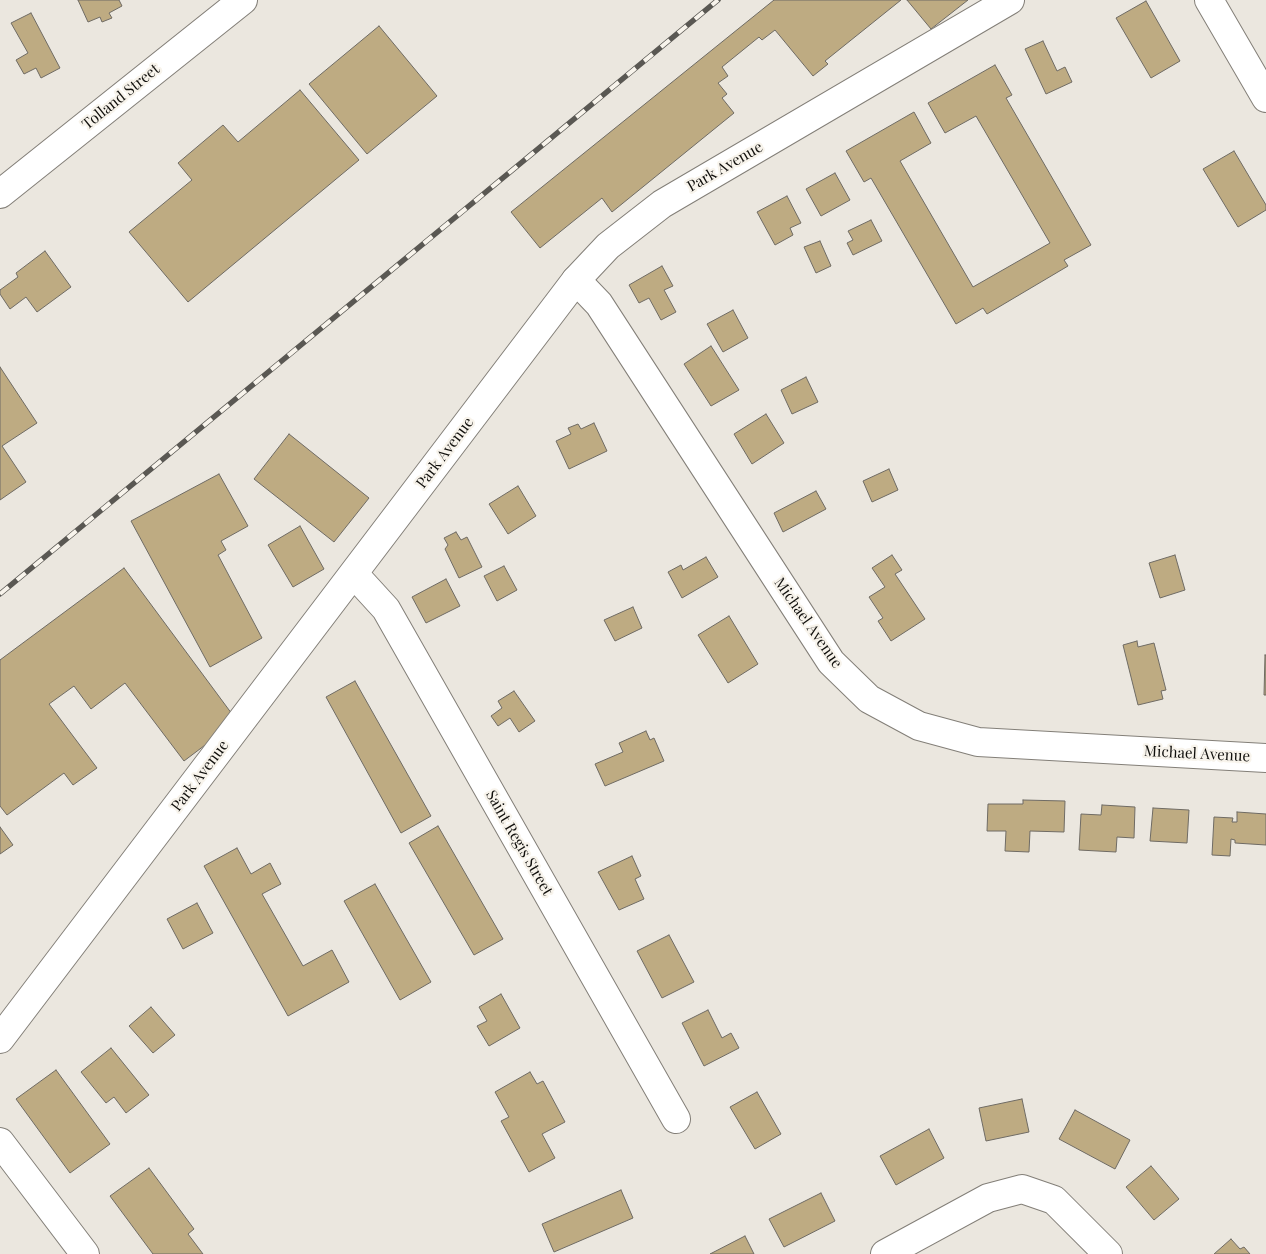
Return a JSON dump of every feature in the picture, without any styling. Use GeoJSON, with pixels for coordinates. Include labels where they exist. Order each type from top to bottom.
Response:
{"type":"FeatureCollection","features":[{"type":"Feature","properties":{"kind":"street","name":"Tolland Street"},"geometry":{"type":"LineString","coordinates":[[0,194],[242,0]]}},
{"type":"Feature","properties":{"kind":"street","name":"Park Avenue"},"geometry":{"type":"LineString","coordinates":[[0,1040],[576,280],[608,246],[662,204],[1010,0]]}},
{"type":"Feature","properties":{"kind":"street"},"geometry":{"type":"LineString","coordinates":[[1209,0],[1266,98]]}},
{"type":"Feature","properties":{"kind":"street","name":"Michael Avenue"},"geometry":{"type":"LineString","coordinates":[[576,280],[599,304],[831,662],[869,698],[919,726],[978,742],[1266,758]]}},
{"type":"Feature","properties":{"kind":"street","name":"Saint Regis Street"},"geometry":{"type":"LineString","coordinates":[[354,574],[386,609],[676,1119]]}},
{"type":"Feature","properties":{"kind":"street"},"geometry":{"type":"LineString","coordinates":[[0,1142],[85,1254]]}},
{"type":"Feature","properties":{"kind":"street"},"geometry":{"type":"LineString","coordinates":[[885,1254],[988,1198],[1022,1189],[1054,1200],[1108,1254]]}},
{"type":"Feature","properties":{"kind":"building"},"geometry":{"type":"Polygon","coordinates":[[[78,0],[119,0],[122,6],[109,13],[112,18],[102,22],[100,17],[88,22],[78,0]]]}},
{"type":"Feature","properties":{"kind":"building"},"geometry":{"type":"Polygon","coordinates":[[[774,0],[901,0],[825,61],[828,64],[813,76],[775,30],[762,40],[759,37],[722,67],[728,76],[718,83],[727,94],[722,98],[734,113],[612,212],[602,198],[540,248],[511,212],[774,0]]]}},
{"type":"Feature","properties":{"kind":"building"},"geometry":{"type":"Polygon","coordinates":[[[907,0],[968,0],[931,29],[907,0]]]}},
{"type":"Feature","properties":{"kind":"building"},"geometry":{"type":"Polygon","coordinates":[[[1146,1],[1180,61],[1151,78],[1116,18],[1146,1]]]}},
{"type":"Feature","properties":{"kind":"building"},"geometry":{"type":"Polygon","coordinates":[[[31,13],[60,68],[41,78],[36,68],[24,74],[16,60],[28,53],[11,23],[31,13]]]}},
{"type":"Feature","properties":{"kind":"building"},"geometry":{"type":"Polygon","coordinates":[[[379,26],[437,96],[367,154],[309,84],[379,26]]]}},
{"type":"Feature","properties":{"kind":"building"},"geometry":{"type":"Polygon","coordinates":[[[1043,41],[1057,71],[1065,67],[1072,82],[1046,94],[1025,49],[1043,41]]]}},
{"type":"Feature","properties":{"kind":"building"},"geometry":{"type":"Polygon","coordinates":[[[995,65],[1012,95],[1006,98],[1091,245],[1064,260],[1068,266],[987,314],[983,308],[956,324],[871,178],[864,182],[846,151],[914,112],[931,143],[900,161],[973,287],[1050,243],[976,116],[945,133],[928,103],[995,65]]]}},
{"type":"Feature","properties":{"kind":"building"},"geometry":{"type":"Polygon","coordinates":[[[300,90],[359,160],[188,302],[129,232],[192,180],[178,163],[223,125],[238,142],[300,90]]]}},
{"type":"Feature","properties":{"kind":"building"},"geometry":{"type":"Polygon","coordinates":[[[1234,151],[1266,205],[1266,210],[1238,227],[1203,169],[1234,151]]]}},
{"type":"Feature","properties":{"kind":"building"},"geometry":{"type":"Polygon","coordinates":[[[835,173],[850,200],[821,216],[806,189],[835,173]]]}},
{"type":"Feature","properties":{"kind":"building"},"geometry":{"type":"Polygon","coordinates":[[[787,196],[801,223],[790,228],[793,235],[775,245],[757,212],[787,196]]]}},
{"type":"Feature","properties":{"kind":"building"},"geometry":{"type":"Polygon","coordinates":[[[871,220],[882,241],[853,255],[847,243],[853,240],[848,231],[871,220]]]}},
{"type":"Feature","properties":{"kind":"building"},"geometry":{"type":"Polygon","coordinates":[[[820,241],[831,266],[816,273],[804,247],[820,241]]]}},
{"type":"Feature","properties":{"kind":"building"},"geometry":{"type":"Polygon","coordinates":[[[45,251],[71,287],[37,312],[26,297],[10,309],[0,294],[0,290],[18,277],[16,273],[45,251]]]}},
{"type":"Feature","properties":{"kind":"building"},"geometry":{"type":"Polygon","coordinates":[[[662,266],[673,286],[664,290],[676,312],[661,320],[649,298],[639,303],[629,285],[662,266]]]}},
{"type":"Feature","properties":{"kind":"building"},"geometry":{"type":"Polygon","coordinates":[[[733,310],[748,338],[723,352],[707,324],[733,310]]]}},
{"type":"Feature","properties":{"kind":"building"},"geometry":{"type":"Polygon","coordinates":[[[711,346],[739,390],[711,406],[684,364],[711,346]]]}},
{"type":"Feature","properties":{"kind":"building"},"geometry":{"type":"Polygon","coordinates":[[[0,367],[37,423],[2,446],[26,482],[0,500],[0,367]]]}},
{"type":"Feature","properties":{"kind":"building"},"geometry":{"type":"Polygon","coordinates":[[[806,377],[818,402],[792,414],[781,390],[806,377]]]}},
{"type":"Feature","properties":{"kind":"building"},"geometry":{"type":"Polygon","coordinates":[[[766,414],[784,443],[752,464],[734,434],[766,414]]]}},
{"type":"Feature","properties":{"kind":"building"},"geometry":{"type":"Polygon","coordinates":[[[594,423],[607,451],[569,469],[556,441],[571,434],[568,428],[578,424],[581,429],[594,423]]]}},
{"type":"Feature","properties":{"kind":"building"},"geometry":{"type":"Polygon","coordinates":[[[289,434],[369,498],[334,542],[254,479],[289,434]]]}},
{"type":"Feature","properties":{"kind":"building"},"geometry":{"type":"Polygon","coordinates":[[[889,469],[898,490],[872,502],[863,481],[889,469]]]}},
{"type":"Feature","properties":{"kind":"building"},"geometry":{"type":"Polygon","coordinates":[[[219,474],[248,526],[221,541],[226,550],[218,555],[262,638],[210,667],[131,521],[219,474]]]}},
{"type":"Feature","properties":{"kind":"building"},"geometry":{"type":"Polygon","coordinates":[[[518,486],[536,516],[508,534],[489,504],[518,486]]]}},
{"type":"Feature","properties":{"kind":"building"},"geometry":{"type":"Polygon","coordinates":[[[816,491],[826,509],[783,532],[774,513],[816,491]]]}},
{"type":"Feature","properties":{"kind":"building"},"geometry":{"type":"Polygon","coordinates":[[[300,526],[324,569],[293,587],[268,545],[300,526]]]}},
{"type":"Feature","properties":{"kind":"building"},"geometry":{"type":"Polygon","coordinates":[[[456,532],[461,540],[467,537],[482,567],[459,578],[445,549],[448,545],[444,538],[456,532]]]}},
{"type":"Feature","properties":{"kind":"building"},"geometry":{"type":"Polygon","coordinates":[[[892,555],[902,570],[895,574],[925,619],[891,641],[878,621],[883,618],[869,597],[885,587],[872,568],[892,555]]]}},
{"type":"Feature","properties":{"kind":"building"},"geometry":{"type":"Polygon","coordinates":[[[1175,555],[1185,590],[1160,598],[1149,563],[1175,555]]]}},
{"type":"Feature","properties":{"kind":"building"},"geometry":{"type":"Polygon","coordinates":[[[706,557],[718,577],[682,598],[668,572],[681,565],[683,570],[706,557]]]}},
{"type":"Feature","properties":{"kind":"building"},"geometry":{"type":"Polygon","coordinates":[[[504,566],[517,590],[497,601],[484,576],[504,566]]]}},
{"type":"Feature","properties":{"kind":"building"},"geometry":{"type":"Polygon","coordinates":[[[124,568],[232,714],[225,730],[184,761],[125,683],[91,709],[74,686],[49,704],[97,768],[73,785],[64,773],[7,815],[0,806],[0,660],[124,568]]]}},
{"type":"Feature","properties":{"kind":"building"},"geometry":{"type":"Polygon","coordinates":[[[446,579],[460,606],[426,623],[412,597],[446,579]]]}},
{"type":"Feature","properties":{"kind":"building"},"geometry":{"type":"Polygon","coordinates":[[[633,607],[642,628],[615,641],[604,620],[633,607]]]}},
{"type":"Feature","properties":{"kind":"building"},"geometry":{"type":"Polygon","coordinates":[[[729,616],[758,664],[728,683],[698,635],[729,616]]]}},
{"type":"Feature","properties":{"kind":"building"},"geometry":{"type":"Polygon","coordinates":[[[1137,641],[1138,647],[1154,643],[1166,690],[1161,691],[1163,699],[1138,705],[1123,645],[1137,641]]]}},
{"type":"Feature","properties":{"kind":"building"},"geometry":{"type":"Polygon","coordinates":[[[1265,655],[1266,695],[1264,695],[1265,655]]]}},
{"type":"Feature","properties":{"kind":"building"},"geometry":{"type":"Polygon","coordinates":[[[355,681],[431,816],[401,833],[326,697],[355,681]]]}},
{"type":"Feature","properties":{"kind":"building"},"geometry":{"type":"Polygon","coordinates":[[[514,691],[535,721],[519,732],[510,718],[498,726],[491,716],[502,708],[498,701],[514,691]]]}},
{"type":"Feature","properties":{"kind":"building"},"geometry":{"type":"Polygon","coordinates":[[[646,731],[650,740],[654,738],[664,761],[605,786],[595,764],[623,752],[619,743],[646,731]]]}},
{"type":"Feature","properties":{"kind":"building"},"geometry":{"type":"Polygon","coordinates":[[[1023,800],[1065,801],[1064,832],[1030,831],[1029,852],[1005,851],[1006,831],[987,831],[988,804],[1023,804],[1023,800]]]}},
{"type":"Feature","properties":{"kind":"building"},"geometry":{"type":"Polygon","coordinates":[[[1102,805],[1135,807],[1134,838],[1117,837],[1116,852],[1079,850],[1081,814],[1101,815],[1102,805]]]}},
{"type":"Feature","properties":{"kind":"building"},"geometry":{"type":"Polygon","coordinates":[[[1153,808],[1189,810],[1187,843],[1150,841],[1153,808]]]}},
{"type":"Feature","properties":{"kind":"building"},"geometry":{"type":"Polygon","coordinates":[[[1237,812],[1266,814],[1266,845],[1235,843],[1235,840],[1231,839],[1230,856],[1212,855],[1214,817],[1233,818],[1232,822],[1237,822],[1237,812]]]}},
{"type":"Feature","properties":{"kind":"building"},"geometry":{"type":"Polygon","coordinates":[[[438,826],[503,939],[474,955],[409,843],[438,826]]]}},
{"type":"Feature","properties":{"kind":"building"},"geometry":{"type":"Polygon","coordinates":[[[0,827],[13,845],[0,854],[0,827]]]}},
{"type":"Feature","properties":{"kind":"building"},"geometry":{"type":"Polygon","coordinates":[[[237,848],[251,874],[270,863],[281,884],[262,894],[303,966],[332,950],[349,982],[288,1016],[204,866],[237,848]]]}},
{"type":"Feature","properties":{"kind":"building"},"geometry":{"type":"Polygon","coordinates":[[[632,856],[641,876],[635,879],[644,899],[619,910],[598,872],[632,856]]]}},
{"type":"Feature","properties":{"kind":"building"},"geometry":{"type":"Polygon","coordinates":[[[375,884],[431,982],[400,1000],[344,901],[375,884]]]}},
{"type":"Feature","properties":{"kind":"building"},"geometry":{"type":"Polygon","coordinates":[[[197,903],[213,933],[183,949],[167,919],[197,903]]]}},
{"type":"Feature","properties":{"kind":"building"},"geometry":{"type":"Polygon","coordinates":[[[669,935],[694,982],[662,998],[637,951],[669,935]]]}},
{"type":"Feature","properties":{"kind":"building"},"geometry":{"type":"Polygon","coordinates":[[[501,994],[520,1028],[489,1046],[477,1026],[487,1021],[479,1007],[501,994]]]}},
{"type":"Feature","properties":{"kind":"building"},"geometry":{"type":"Polygon","coordinates":[[[151,1007],[175,1035],[153,1053],[129,1026],[151,1007]]]}},
{"type":"Feature","properties":{"kind":"building"},"geometry":{"type":"Polygon","coordinates":[[[708,1010],[722,1038],[731,1033],[739,1048],[704,1066],[682,1023],[708,1010]]]}},
{"type":"Feature","properties":{"kind":"building"},"geometry":{"type":"Polygon","coordinates":[[[111,1048],[149,1095],[126,1113],[114,1097],[106,1103],[81,1072],[111,1048]]]}},
{"type":"Feature","properties":{"kind":"building"},"geometry":{"type":"Polygon","coordinates":[[[56,1070],[110,1144],[70,1173],[16,1099],[56,1070]]]}},
{"type":"Feature","properties":{"kind":"building"},"geometry":{"type":"Polygon","coordinates":[[[530,1072],[537,1084],[543,1081],[565,1122],[542,1134],[555,1158],[529,1172],[501,1121],[509,1117],[495,1092],[530,1072]]]}},
{"type":"Feature","properties":{"kind":"building"},"geometry":{"type":"Polygon","coordinates":[[[757,1092],[781,1134],[755,1149],[730,1107],[757,1092]]]}},
{"type":"Feature","properties":{"kind":"building"},"geometry":{"type":"Polygon","coordinates":[[[1022,1099],[1029,1132],[986,1141],[979,1108],[1022,1099]]]}},
{"type":"Feature","properties":{"kind":"building"},"geometry":{"type":"Polygon","coordinates":[[[1075,1110],[1130,1140],[1115,1169],[1059,1139],[1075,1110]]]}},
{"type":"Feature","properties":{"kind":"building"},"geometry":{"type":"Polygon","coordinates":[[[929,1129],[944,1158],[896,1185],[880,1156],[929,1129]]]}},
{"type":"Feature","properties":{"kind":"building"},"geometry":{"type":"Polygon","coordinates":[[[1151,1166],[1179,1199],[1154,1220],[1126,1187],[1151,1166]]]}},
{"type":"Feature","properties":{"kind":"building"},"geometry":{"type":"Polygon","coordinates":[[[149,1168],[194,1229],[188,1234],[203,1254],[153,1254],[110,1196],[149,1168]]]}},
{"type":"Feature","properties":{"kind":"building"},"geometry":{"type":"Polygon","coordinates":[[[621,1190],[633,1218],[554,1252],[542,1224],[621,1190]]]}},
{"type":"Feature","properties":{"kind":"building"},"geometry":{"type":"Polygon","coordinates":[[[821,1193],[835,1221],[784,1247],[769,1219],[821,1193]]]}},
{"type":"Feature","properties":{"kind":"building"},"geometry":{"type":"Polygon","coordinates":[[[745,1236],[754,1254],[710,1254],[745,1236]]]}},
{"type":"Feature","properties":{"kind":"building"},"geometry":{"type":"Polygon","coordinates":[[[1231,1239],[1240,1249],[1244,1247],[1250,1254],[1214,1254],[1231,1239]]]}},
{"type":"Feature","properties":{"kind":"railway"},"geometry":{"type":"LineString","coordinates":[[0,594],[718,0]]}}]}
